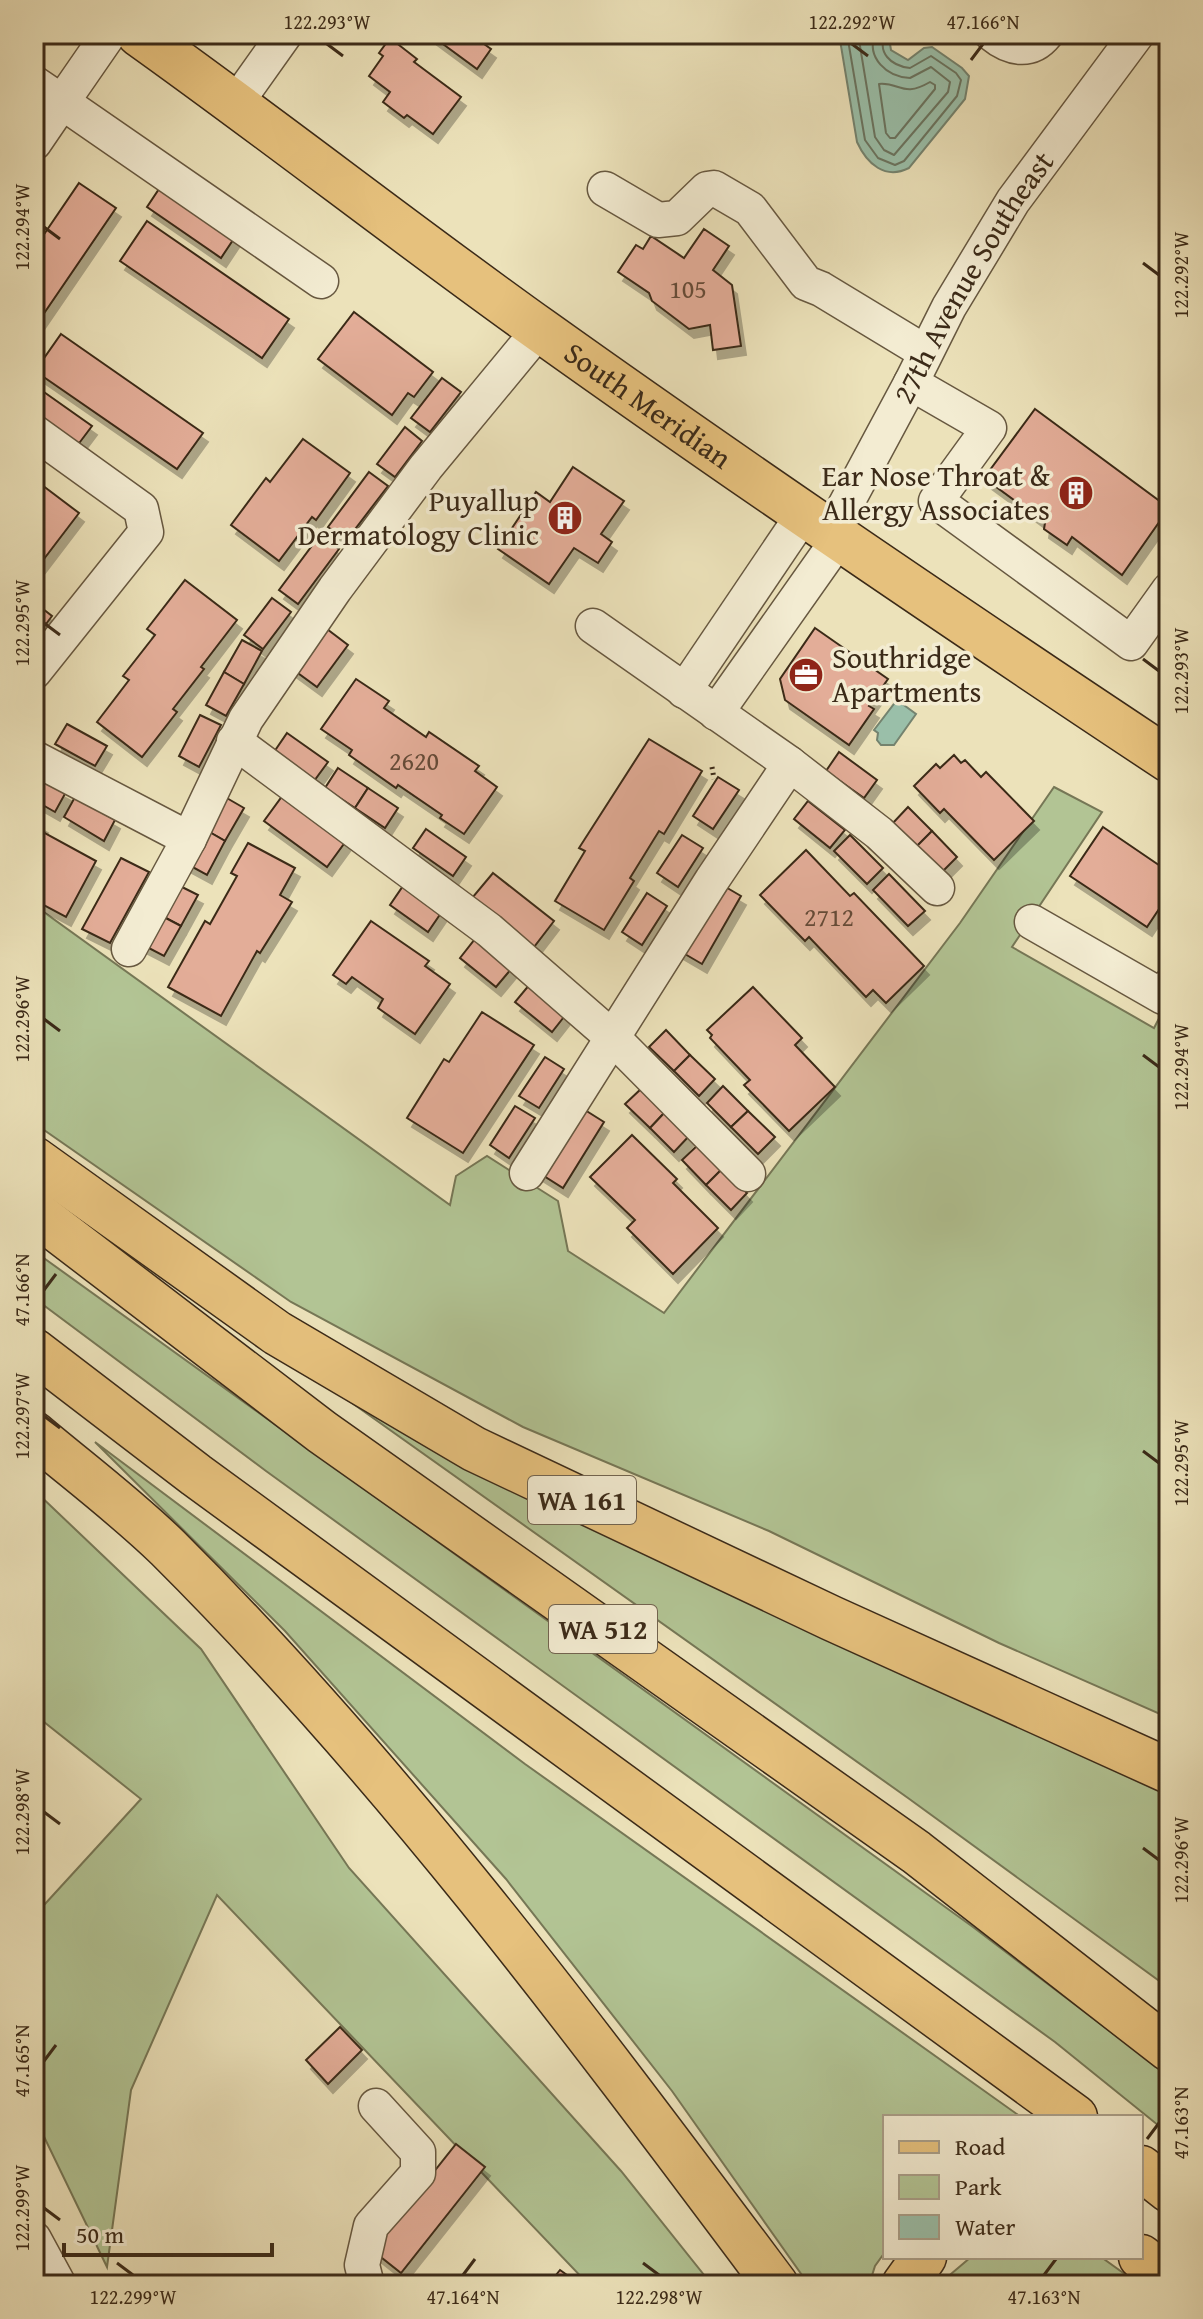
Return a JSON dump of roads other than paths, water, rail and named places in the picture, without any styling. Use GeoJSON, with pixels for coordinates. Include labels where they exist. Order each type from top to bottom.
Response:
{"type":"FeatureCollection","features":[{"type":"Feature","properties":{"kind":"main road","name":"South Meridian"},"geometry":{"type":"LineString","coordinates":[[139,34],[540,329],[824,530],[1169,760]]}},
{"type":"Feature","properties":{"kind":"main road","name":"WA 161"},"geometry":{"type":"LineString","coordinates":[[34,1159],[277,1333],[474,1449],[831,1618],[1169,1771]]}},
{"type":"Feature","properties":{"kind":"main road","name":"WA 512"},"geometry":{"type":"LineString","coordinates":[[34,1212],[322,1432],[916,1852],[1169,2049]]}},
{"type":"Feature","properties":{"kind":"main road"},"geometry":{"type":"LineString","coordinates":[[34,1351],[222,1494],[1072,2115]]}},
{"type":"Feature","properties":{"kind":"main road"},"geometry":{"type":"LineString","coordinates":[[34,1434],[165,1546],[321,1708],[498,1918],[776,2285]]}},
{"type":"Feature","properties":{"kind":"main road"},"geometry":{"type":"LineString","coordinates":[[1143,2170],[1169,2190]]}},
{"type":"Feature","properties":{"kind":"main road"},"geometry":{"type":"LineString","coordinates":[[904,2285],[923,2259]]}},
{"type":"Feature","properties":{"kind":"main road"},"geometry":{"type":"LineString","coordinates":[[1143,2259],[1169,2279]]}},
{"type":"Feature","properties":{"kind":"street"},"geometry":{"type":"LineString","coordinates":[[34,143],[109,34]]}},
{"type":"Feature","properties":{"kind":"street"},"geometry":{"type":"LineString","coordinates":[[236,103],[285,34]]}},
{"type":"Feature","properties":{"kind":"street"},"geometry":{"type":"LineString","coordinates":[[992,34],[1015,48],[1029,46],[1046,34]]}},
{"type":"Feature","properties":{"kind":"street","name":"27th Avenue Southeast"},"geometry":{"type":"LineString","coordinates":[[824,530],[1013,201],[1137,34]]}},
{"type":"Feature","properties":{"kind":"street"},"geometry":{"type":"LineString","coordinates":[[34,83],[321,281]]}},
{"type":"Feature","properties":{"kind":"street"},"geometry":{"type":"LineString","coordinates":[[605,189],[658,220],[677,218],[707,189],[714,188],[750,209],[806,283],[925,352]]}},
{"type":"Feature","properties":{"kind":"street"},"geometry":{"type":"LineString","coordinates":[[129,949],[189,839],[234,741],[254,708],[344,577],[426,467],[540,329]]}},
{"type":"Feature","properties":{"kind":"street"},"geometry":{"type":"LineString","coordinates":[[911,383],[989,428],[936,501],[1131,643],[1169,590]]}},
{"type":"Feature","properties":{"kind":"street"},"geometry":{"type":"LineString","coordinates":[[34,432],[141,509],[146,532],[34,672]]}},
{"type":"Feature","properties":{"kind":"street"},"geometry":{"type":"LineString","coordinates":[[684,691],[824,530]]}},
{"type":"Feature","properties":{"kind":"street"},"geometry":{"type":"LineString","coordinates":[[716,713],[824,530]]}},
{"type":"Feature","properties":{"kind":"street"},"geometry":{"type":"LineString","coordinates":[[593,626],[790,764],[879,833],[937,888]]}},
{"type":"Feature","properties":{"kind":"street"},"geometry":{"type":"LineString","coordinates":[[234,741],[489,930],[612,1037],[748,1174]]}},
{"type":"Feature","properties":{"kind":"street"},"geometry":{"type":"LineString","coordinates":[[36,759],[189,839]]}},
{"type":"Feature","properties":{"kind":"street"},"geometry":{"type":"LineString","coordinates":[[527,1173],[790,764]]}},
{"type":"Feature","properties":{"kind":"street"},"geometry":{"type":"LineString","coordinates":[[1032,922],[1163,997],[1169,986]]}},
{"type":"Feature","properties":{"kind":"street"},"geometry":{"type":"LineString","coordinates":[[367,2285],[362,2265],[371,2226],[418,2173],[418,2152],[376,2106]]}},
{"type":"Feature","properties":{"kind":"street"},"geometry":{"type":"LineString","coordinates":[[34,2239],[59,2285]]}},
{"type":"Feature","properties":{"kind":"water"},"geometry":{"type":"Polygon","coordinates":[[[839,34],[895,34],[890,44],[891,50],[908,60],[924,48],[932,47],[969,76],[965,99],[909,168],[885,171],[872,163],[861,150],[857,142],[839,34]]]}},
{"type":"Feature","properties":{"kind":"water"},"geometry":{"type":"Polygon","coordinates":[[[897,700],[916,714],[894,745],[881,745],[874,730],[897,700]]]}},
{"type":"Feature","properties":{"kind":"place","name":"Ear Nose Throat & Allergy Associates"},"geometry":{"type":"Point","coordinates":[1076,493]}},
{"type":"Feature","properties":{"kind":"place","name":"Puyallup Dermatology Clinic"},"geometry":{"type":"Point","coordinates":[565,518]}},
{"type":"Feature","properties":{"kind":"place","name":"Southridge Apartments"},"geometry":{"type":"Point","coordinates":[806,675]}}]}
